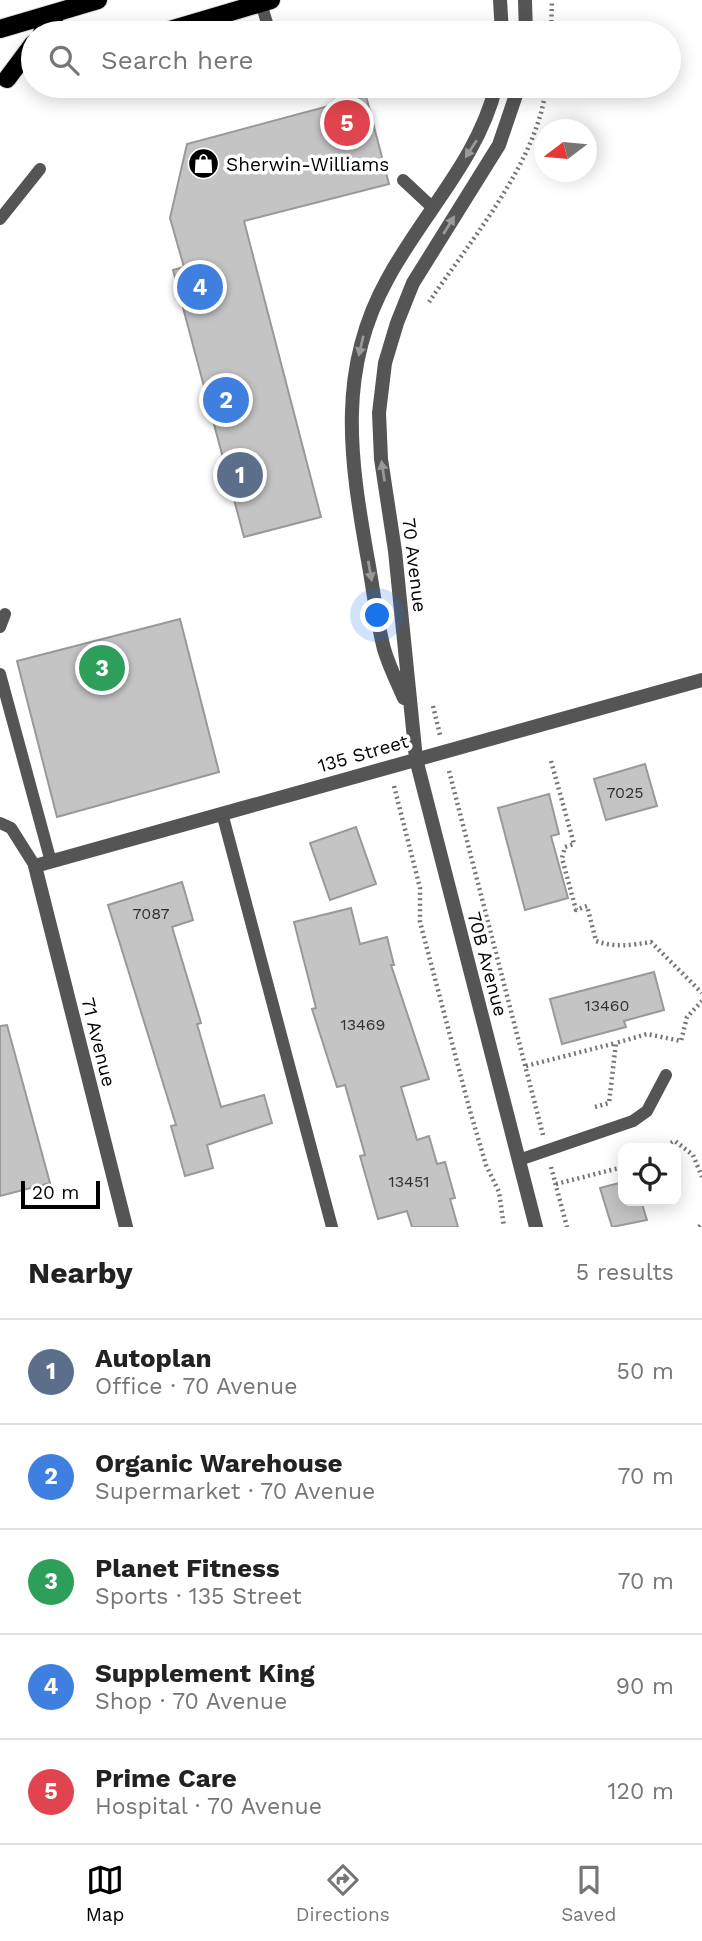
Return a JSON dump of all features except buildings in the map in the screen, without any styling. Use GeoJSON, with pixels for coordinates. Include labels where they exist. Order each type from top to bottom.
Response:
{"type":"FeatureCollection","features":[{"type":"Feature","properties":{"kind":"main road"},"geometry":{"type":"LineString","coordinates":[[28,21],[98,0]]}},
{"type":"Feature","properties":{"kind":"main road"},"geometry":{"type":"LineString","coordinates":[[200,21],[266,1]]}},
{"type":"Feature","properties":{"kind":"main road"},"geometry":{"type":"LineString","coordinates":[[51,21],[57,13]]}},
{"type":"Feature","properties":{"kind":"main road"},"geometry":{"type":"LineString","coordinates":[[0,29],[21,23]]}},
{"type":"Feature","properties":{"kind":"main road"},"geometry":{"type":"LineString","coordinates":[[2,83],[21,59]]}},
{"type":"Feature","properties":{"kind":"main road"},"geometry":{"type":"LineString","coordinates":[[2,83],[21,76]]}},
{"type":"Feature","properties":{"kind":"street"},"geometry":{"type":"LineString","coordinates":[[500,0],[501,21]]}},
{"type":"Feature","properties":{"kind":"street"},"geometry":{"type":"LineString","coordinates":[[525,0],[526,21]]}},
{"type":"Feature","properties":{"kind":"street"},"geometry":{"type":"LineString","coordinates":[[408,709],[384,650],[354,478],[350,425],[355,368],[365,327],[387,279],[478,139],[492,98]]}},
{"type":"Feature","properties":{"kind":"street","name":"70 Avenue"},"geometry":{"type":"LineString","coordinates":[[408,709],[401,603],[381,459],[379,413],[385,363],[413,283],[499,145],[515,98]]}},
{"type":"Feature","properties":{"kind":"street","name":"135 Street"},"geometry":{"type":"LineString","coordinates":[[35,866],[702,680]]}},
{"type":"Feature","properties":{"kind":"street","name":"70B Avenue"},"geometry":{"type":"LineString","coordinates":[[408,709],[416,759],[536,1227]]}},
{"type":"Feature","properties":{"kind":"street","name":"71 Avenue"},"geometry":{"type":"LineString","coordinates":[[35,866],[126,1227]]}},
{"type":"Feature","properties":{"kind":"lane"},"geometry":{"type":"LineString","coordinates":[[266,1],[268,21]]}},
{"type":"Feature","properties":{"kind":"lane"},"geometry":{"type":"LineString","coordinates":[[0,219],[40,169]]}},
{"type":"Feature","properties":{"kind":"lane"},"geometry":{"type":"LineString","coordinates":[[403,180],[433,208]]}},
{"type":"Feature","properties":{"kind":"lane"},"geometry":{"type":"LineString","coordinates":[[0,627],[5,614]]}},
{"type":"Feature","properties":{"kind":"lane"},"geometry":{"type":"LineString","coordinates":[[0,674],[51,862]]}},
{"type":"Feature","properties":{"kind":"lane"},"geometry":{"type":"LineString","coordinates":[[222,813],[332,1227]]}},
{"type":"Feature","properties":{"kind":"lane"},"geometry":{"type":"LineString","coordinates":[[0,823],[11,828],[35,866]]}},
{"type":"Feature","properties":{"kind":"lane"},"geometry":{"type":"LineString","coordinates":[[519,1160],[634,1121],[647,1111],[666,1075]]}},
{"type":"Feature","properties":{"kind":"path"},"geometry":{"type":"LineString","coordinates":[[551,21],[552,0]]}},
{"type":"Feature","properties":{"kind":"path"},"geometry":{"type":"LineString","coordinates":[[428,304],[509,183],[530,142],[543,98]]}},
{"type":"Feature","properties":{"kind":"path"},"geometry":{"type":"LineString","coordinates":[[432,702],[438,727]]}},
{"type":"Feature","properties":{"kind":"path"},"geometry":{"type":"LineString","coordinates":[[551,761],[574,844],[565,847],[562,858],[576,909],[587,906],[596,941],[609,946],[651,942],[702,993]]}},
{"type":"Feature","properties":{"kind":"path"},"geometry":{"type":"LineString","coordinates":[[451,782],[567,1227]]}},
{"type":"Feature","properties":{"kind":"path"},"geometry":{"type":"LineString","coordinates":[[395,794],[420,888],[420,922],[486,1166],[499,1192],[504,1227]]}},
{"type":"Feature","properties":{"kind":"path"},"geometry":{"type":"LineString","coordinates":[[402,821],[411,819]]}},
{"type":"Feature","properties":{"kind":"path"},"geometry":{"type":"LineString","coordinates":[[526,1066],[647,1034],[681,1041],[687,1017],[702,1001]]}},
{"type":"Feature","properties":{"kind":"path"},"geometry":{"type":"LineString","coordinates":[[595,1107],[609,1103],[617,1043]]}},
{"type":"Feature","properties":{"kind":"path"},"geometry":{"type":"LineString","coordinates":[[681,1146],[693,1155],[702,1177]]}},
{"type":"Feature","properties":{"kind":"path"},"geometry":{"type":"LineString","coordinates":[[556,1184],[618,1168]]}},
{"type":"Feature","properties":{"kind":"place","name":"Prime Care"},"geometry":{"type":"Point","coordinates":[347,123]}},
{"type":"Feature","properties":{"kind":"place","name":"Sherwin-Williams"},"geometry":{"type":"Point","coordinates":[203,164]}},
{"type":"Feature","properties":{"kind":"place","name":"Supplement King"},"geometry":{"type":"Point","coordinates":[200,287]}},
{"type":"Feature","properties":{"kind":"place","name":"Organic Warehouse"},"geometry":{"type":"Point","coordinates":[226,400]}},
{"type":"Feature","properties":{"kind":"place","name":"Autoplan"},"geometry":{"type":"Point","coordinates":[240,475]}},
{"type":"Feature","properties":{"kind":"place","name":"Planet Fitness"},"geometry":{"type":"Point","coordinates":[102,668]}}]}
